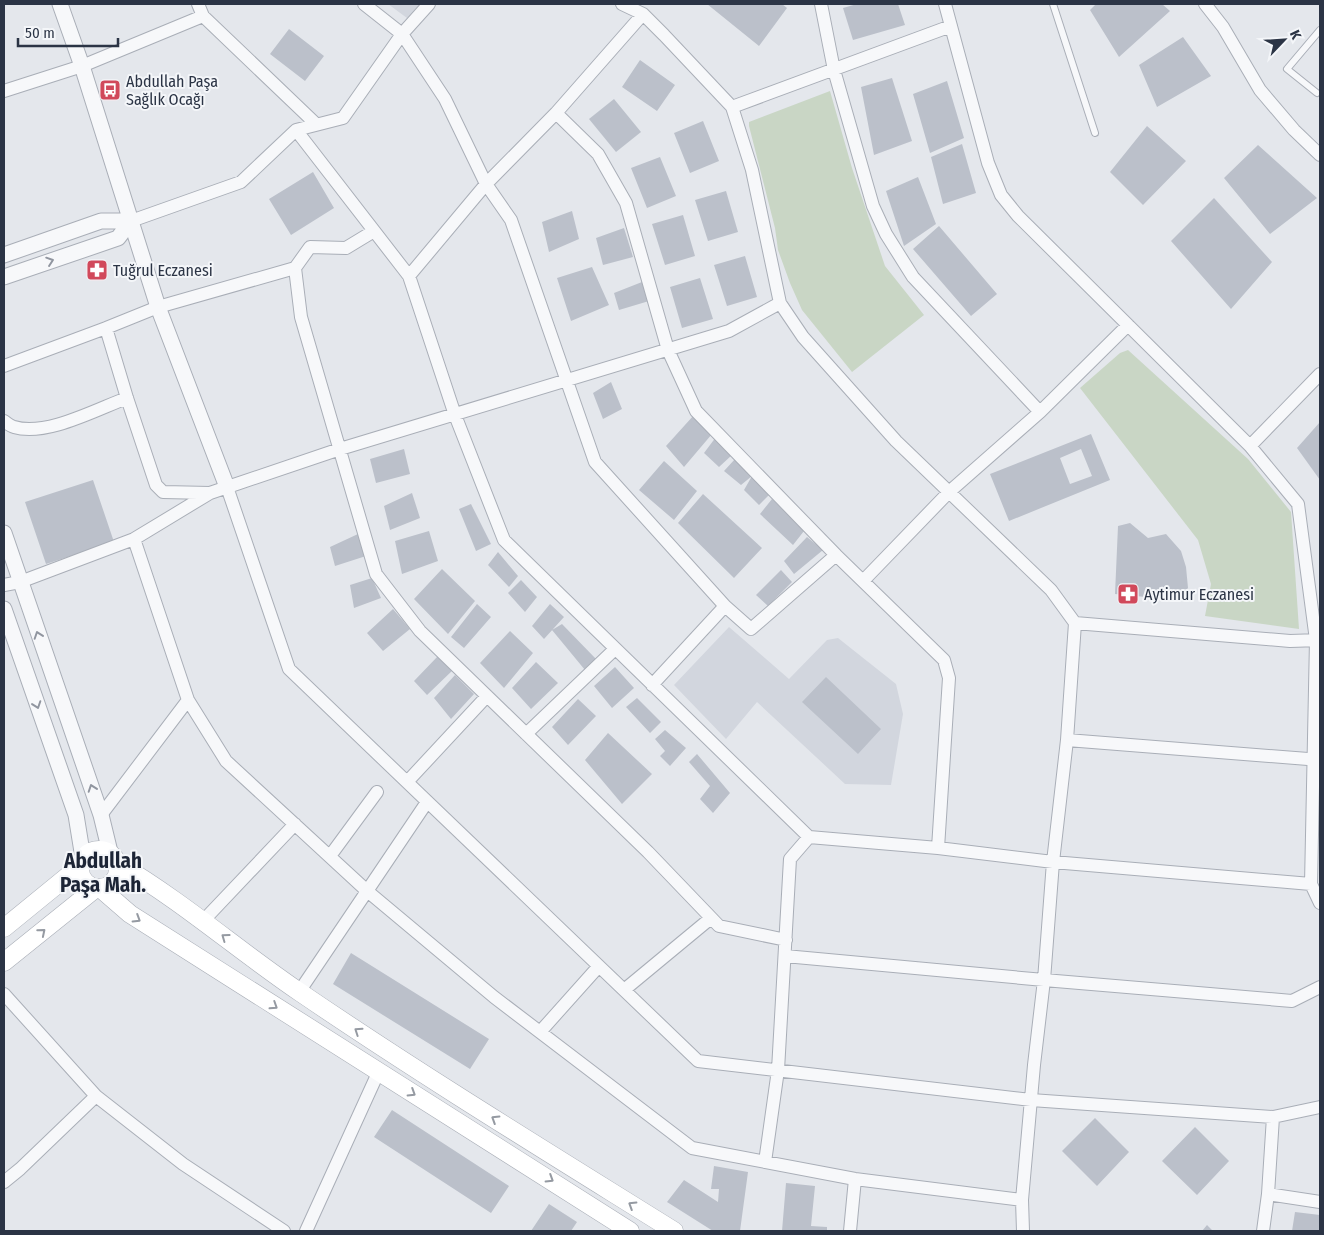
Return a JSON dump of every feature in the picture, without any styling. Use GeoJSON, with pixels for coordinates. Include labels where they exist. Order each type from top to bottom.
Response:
{"type":"FeatureCollection","features":[{"type":"Feature","properties":{"kind":"main road"},"geometry":{"type":"LineString","coordinates":[[4,928],[81,862],[88,853],[103,849],[299,992],[389,1052],[674,1231]]}},
{"type":"Feature","properties":{"kind":"main road"},"geometry":{"type":"LineString","coordinates":[[4,962],[98,888],[111,885],[119,872],[114,858]]}},
{"type":"Feature","properties":{"kind":"main road"},"geometry":{"type":"LineString","coordinates":[[81,862],[80,873],[89,886],[98,888],[130,914],[630,1231]]}},
{"type":"Feature","properties":{"kind":"street"},"geometry":{"type":"LineString","coordinates":[[60,4],[82,66],[158,307],[227,487],[289,669],[698,1061],[1031,1100],[1273,1117],[1320,1107]]}},
{"type":"Feature","properties":{"kind":"street"},"geometry":{"type":"LineString","coordinates":[[198,4],[203,16],[316,124]]}},
{"type":"Feature","properties":{"kind":"street"},"geometry":{"type":"LineString","coordinates":[[364,4],[402,34],[444,99],[486,184],[511,220],[595,462],[725,606],[751,629],[836,555]]}},
{"type":"Feature","properties":{"kind":"street"},"geometry":{"type":"LineString","coordinates":[[4,255],[101,221],[132,221],[240,182],[296,130],[343,118],[402,34],[429,4]]}},
{"type":"Feature","properties":{"kind":"street"},"geometry":{"type":"LineString","coordinates":[[622,4],[642,14],[732,107],[752,170],[780,302],[803,337],[896,440],[1051,590],[1075,623],[1067,740],[1053,862],[1044,980],[1022,1200],[1022,1231]]}},
{"type":"Feature","properties":{"kind":"street"},"geometry":{"type":"LineString","coordinates":[[821,4],[834,70],[873,206],[886,234],[913,277],[1040,412]]}},
{"type":"Feature","properties":{"kind":"street"},"geometry":{"type":"LineString","coordinates":[[945,4],[988,163],[1001,195],[1018,216],[1250,446],[1298,504],[1318,640],[1317,761],[1311,884],[1320,903]]}},
{"type":"Feature","properties":{"kind":"street"},"geometry":{"type":"LineString","coordinates":[[1205,4],[1223,27],[1260,90],[1294,130],[1320,155]]}},
{"type":"Feature","properties":{"kind":"street"},"geometry":{"type":"LineString","coordinates":[[409,276],[486,184],[556,113],[642,14]]}},
{"type":"Feature","properties":{"kind":"street"},"geometry":{"type":"LineString","coordinates":[[4,91],[82,66],[203,16]]}},
{"type":"Feature","properties":{"kind":"street"},"geometry":{"type":"LineString","coordinates":[[732,107],[951,26]]}},
{"type":"Feature","properties":{"kind":"street"},"geometry":{"type":"LineString","coordinates":[[556,113],[598,154],[626,203],[668,350],[696,411],[836,555],[944,660],[949,678],[938,848]]}},
{"type":"Feature","properties":{"kind":"street"},"geometry":{"type":"LineString","coordinates":[[296,130],[409,276],[454,415],[504,540],[809,837],[938,848],[1053,862],[1311,884]]}},
{"type":"Feature","properties":{"kind":"street"},"geometry":{"type":"LineString","coordinates":[[4,278],[118,238],[132,221]]}},
{"type":"Feature","properties":{"kind":"street"},"geometry":{"type":"LineString","coordinates":[[4,366],[158,307],[295,268],[310,247],[346,248],[374,232]]}},
{"type":"Feature","properties":{"kind":"street"},"geometry":{"type":"LineString","coordinates":[[295,268],[301,317],[376,574],[420,631],[648,852],[710,918],[719,926],[786,940]]}},
{"type":"Feature","properties":{"kind":"street"},"geometry":{"type":"LineString","coordinates":[[4,585],[20,582],[134,539],[210,493],[340,450],[729,331],[780,302]]}},
{"type":"Feature","properties":{"kind":"street"},"geometry":{"type":"LineString","coordinates":[[863,582],[949,492],[1040,412],[1128,325]]}},
{"type":"Feature","properties":{"kind":"street"},"geometry":{"type":"LineString","coordinates":[[106,328],[156,486],[163,492],[210,493]]}},
{"type":"Feature","properties":{"kind":"street"},"geometry":{"type":"LineString","coordinates":[[1250,446],[1320,374]]}},
{"type":"Feature","properties":{"kind":"street"},"geometry":{"type":"LineString","coordinates":[[4,420],[13,427],[31,429],[49,427],[127,398]]}},
{"type":"Feature","properties":{"kind":"street"},"geometry":{"type":"LineString","coordinates":[[4,533],[114,858]]}},
{"type":"Feature","properties":{"kind":"street"},"geometry":{"type":"LineString","coordinates":[[134,539],[188,700],[226,760],[366,890],[494,997],[692,1148],[856,1179],[1022,1200]]}},
{"type":"Feature","properties":{"kind":"street"},"geometry":{"type":"LineString","coordinates":[[652,685],[725,606]]}},
{"type":"Feature","properties":{"kind":"street"},"geometry":{"type":"LineString","coordinates":[[4,609],[76,815],[81,862]]}},
{"type":"Feature","properties":{"kind":"street"},"geometry":{"type":"LineString","coordinates":[[1075,623],[1290,641],[1318,640]]}},
{"type":"Feature","properties":{"kind":"street"},"geometry":{"type":"LineString","coordinates":[[526,734],[615,649]]}},
{"type":"Feature","properties":{"kind":"street"},"geometry":{"type":"LineString","coordinates":[[407,782],[487,696]]}},
{"type":"Feature","properties":{"kind":"street"},"geometry":{"type":"LineString","coordinates":[[101,815],[188,700]]}},
{"type":"Feature","properties":{"kind":"street"},"geometry":{"type":"LineString","coordinates":[[1067,740],[1317,761]]}},
{"type":"Feature","properties":{"kind":"street"},"geometry":{"type":"LineString","coordinates":[[330,856],[377,792]]}},
{"type":"Feature","properties":{"kind":"street"},"geometry":{"type":"LineString","coordinates":[[299,992],[427,802]]}},
{"type":"Feature","properties":{"kind":"street"},"geometry":{"type":"LineString","coordinates":[[203,921],[294,824]]}},
{"type":"Feature","properties":{"kind":"street"},"geometry":{"type":"LineString","coordinates":[[765,1162],[778,1070],[790,859],[809,837]]}},
{"type":"Feature","properties":{"kind":"street"},"geometry":{"type":"LineString","coordinates":[[624,990],[710,918]]}},
{"type":"Feature","properties":{"kind":"street"},"geometry":{"type":"LineString","coordinates":[[785,956],[1292,1001],[1320,987]]}},
{"type":"Feature","properties":{"kind":"street"},"geometry":{"type":"LineString","coordinates":[[540,1032],[599,966]]}},
{"type":"Feature","properties":{"kind":"street"},"geometry":{"type":"LineString","coordinates":[[4,994],[96,1096],[183,1164],[284,1231]]}},
{"type":"Feature","properties":{"kind":"street"},"geometry":{"type":"LineString","coordinates":[[306,1231],[378,1072]]}},
{"type":"Feature","properties":{"kind":"street"},"geometry":{"type":"LineString","coordinates":[[4,1182],[96,1096]]}},
{"type":"Feature","properties":{"kind":"street"},"geometry":{"type":"LineString","coordinates":[[1263,1231],[1268,1194],[1273,1117]]}},
{"type":"Feature","properties":{"kind":"street"},"geometry":{"type":"LineString","coordinates":[[850,1231],[856,1179]]}},
{"type":"Feature","properties":{"kind":"street"},"geometry":{"type":"LineString","coordinates":[[1268,1194],[1320,1202]]}},
{"type":"Feature","properties":{"kind":"lane"},"geometry":{"type":"LineString","coordinates":[[1054,4],[1095,133]]}},
{"type":"Feature","properties":{"kind":"lane"},"geometry":{"type":"LineString","coordinates":[[1317,93],[1287,69],[1317,38],[1320,30]]}},
{"type":"Feature","properties":{"kind":"shaded area"},"geometry":{"type":"Polygon","coordinates":[[[388,4],[420,4],[407,18],[388,4]]]}},
{"type":"Feature","properties":{"kind":"shaded area"},"geometry":{"type":"Polygon","coordinates":[[[729,627],[789,679],[827,640],[838,638],[896,684],[903,714],[891,785],[845,784],[757,702],[726,739],[674,685],[729,627]]]}},
{"type":"Feature","properties":{"kind":"green space"},"geometry":{"type":"Polygon","coordinates":[[[830,91],[852,168],[885,266],[924,315],[852,372],[802,310],[790,283],[778,250],[775,228],[749,126],[749,122],[830,91]]]}},
{"type":"Feature","properties":{"kind":"green space"},"geometry":{"type":"Polygon","coordinates":[[[1128,350],[1248,459],[1291,512],[1299,629],[1205,616],[1211,584],[1198,540],[1080,388],[1120,353],[1128,350]]]}},
{"type":"Feature","properties":{"kind":"building"},"geometry":{"type":"Polygon","coordinates":[[[707,4],[782,4],[787,8],[759,46],[707,4]]]}},
{"type":"Feature","properties":{"kind":"building"},"geometry":{"type":"Polygon","coordinates":[[[857,4],[898,4],[905,25],[853,40],[843,8],[857,4]]]}},
{"type":"Feature","properties":{"kind":"building"},"geometry":{"type":"Polygon","coordinates":[[[1096,4],[1162,4],[1170,11],[1119,57],[1090,10],[1096,4]]]}},
{"type":"Feature","properties":{"kind":"building"},"geometry":{"type":"Polygon","coordinates":[[[289,29],[324,56],[305,81],[270,54],[289,29]]]}},
{"type":"Feature","properties":{"kind":"building"},"geometry":{"type":"Polygon","coordinates":[[[1183,37],[1211,76],[1157,107],[1139,65],[1183,37]]]}},
{"type":"Feature","properties":{"kind":"building"},"geometry":{"type":"Polygon","coordinates":[[[640,60],[675,85],[657,111],[622,87],[640,60]]]}},
{"type":"Feature","properties":{"kind":"building"},"geometry":{"type":"Polygon","coordinates":[[[892,78],[912,141],[874,155],[861,87],[892,78]]]}},
{"type":"Feature","properties":{"kind":"building"},"geometry":{"type":"Polygon","coordinates":[[[947,81],[964,138],[930,153],[913,94],[947,81]]]}},
{"type":"Feature","properties":{"kind":"building"},"geometry":{"type":"Polygon","coordinates":[[[614,99],[641,132],[616,152],[589,119],[614,99]]]}},
{"type":"Feature","properties":{"kind":"building"},"geometry":{"type":"Polygon","coordinates":[[[703,121],[719,161],[690,173],[674,133],[703,121]]]}},
{"type":"Feature","properties":{"kind":"building"},"geometry":{"type":"Polygon","coordinates":[[[1147,126],[1186,161],[1143,205],[1110,172],[1147,126]]]}},
{"type":"Feature","properties":{"kind":"building"},"geometry":{"type":"Polygon","coordinates":[[[962,144],[976,193],[943,204],[931,157],[962,144]]]}},
{"type":"Feature","properties":{"kind":"building"},"geometry":{"type":"Polygon","coordinates":[[[1258,145],[1317,198],[1270,234],[1224,178],[1258,145]]]}},
{"type":"Feature","properties":{"kind":"building"},"geometry":{"type":"Polygon","coordinates":[[[660,157],[676,196],[647,208],[631,168],[660,157]]]}},
{"type":"Feature","properties":{"kind":"building"},"geometry":{"type":"Polygon","coordinates":[[[313,172],[334,208],[291,235],[269,199],[313,172]]]}},
{"type":"Feature","properties":{"kind":"building"},"geometry":{"type":"Polygon","coordinates":[[[918,177],[936,224],[904,246],[886,191],[918,177]]]}},
{"type":"Feature","properties":{"kind":"building"},"geometry":{"type":"Polygon","coordinates":[[[726,191],[738,232],[708,241],[695,200],[726,191]]]}},
{"type":"Feature","properties":{"kind":"building"},"geometry":{"type":"Polygon","coordinates":[[[1214,198],[1272,262],[1231,309],[1171,241],[1214,198]]]}},
{"type":"Feature","properties":{"kind":"building"},"geometry":{"type":"Polygon","coordinates":[[[572,211],[579,239],[549,252],[542,222],[572,211]]]}},
{"type":"Feature","properties":{"kind":"building"},"geometry":{"type":"Polygon","coordinates":[[[683,215],[695,256],[665,265],[652,224],[683,215]]]}},
{"type":"Feature","properties":{"kind":"building"},"geometry":{"type":"Polygon","coordinates":[[[939,226],[997,294],[971,316],[913,249],[939,226]]]}},
{"type":"Feature","properties":{"kind":"building"},"geometry":{"type":"Polygon","coordinates":[[[624,228],[633,257],[603,265],[596,238],[624,228]]]}},
{"type":"Feature","properties":{"kind":"building"},"geometry":{"type":"Polygon","coordinates":[[[745,256],[757,297],[727,306],[714,265],[745,256]]]}},
{"type":"Feature","properties":{"kind":"building"},"geometry":{"type":"Polygon","coordinates":[[[592,267],[609,305],[571,321],[557,278],[592,267]]]}},
{"type":"Feature","properties":{"kind":"building"},"geometry":{"type":"Polygon","coordinates":[[[700,278],[713,319],[682,328],[670,287],[700,278]]]}},
{"type":"Feature","properties":{"kind":"building"},"geometry":{"type":"Polygon","coordinates":[[[642,282],[649,301],[619,310],[614,293],[642,282]]]}},
{"type":"Feature","properties":{"kind":"building"},"geometry":{"type":"Polygon","coordinates":[[[611,382],[622,409],[603,419],[593,393],[611,382]]]}},
{"type":"Feature","properties":{"kind":"building"},"geometry":{"type":"Polygon","coordinates":[[[694,415],[712,434],[684,467],[666,446],[694,415]]]}},
{"type":"Feature","properties":{"kind":"building"},"geometry":{"type":"Polygon","coordinates":[[[1320,422],[1320,480],[1297,448],[1320,422]]]}},
{"type":"Feature","properties":{"kind":"building"},"geometry":{"type":"Polygon","coordinates":[[[1091,434],[1110,480],[1009,521],[990,474],[1091,434]],[[1081,449],[1060,458],[1070,484],[1092,476],[1081,449]]]}},
{"type":"Feature","properties":{"kind":"building"},"geometry":{"type":"Polygon","coordinates":[[[716,437],[732,455],[719,467],[704,453],[716,437]]]}},
{"type":"Feature","properties":{"kind":"building"},"geometry":{"type":"Polygon","coordinates":[[[404,449],[410,474],[376,483],[370,459],[404,449]]]}},
{"type":"Feature","properties":{"kind":"building"},"geometry":{"type":"Polygon","coordinates":[[[735,459],[752,476],[741,485],[724,471],[735,459]]]}},
{"type":"Feature","properties":{"kind":"building"},"geometry":{"type":"Polygon","coordinates":[[[664,461],[697,491],[674,520],[639,490],[664,461]]]}},
{"type":"Feature","properties":{"kind":"building"},"geometry":{"type":"Polygon","coordinates":[[[752,476],[770,494],[759,505],[744,490],[752,476]]]}},
{"type":"Feature","properties":{"kind":"building"},"geometry":{"type":"Polygon","coordinates":[[[93,480],[114,542],[46,564],[25,502],[93,480]]]}},
{"type":"Feature","properties":{"kind":"building"},"geometry":{"type":"Polygon","coordinates":[[[412,493],[420,518],[390,530],[384,506],[412,493]]]}},
{"type":"Feature","properties":{"kind":"building"},"geometry":{"type":"Polygon","coordinates":[[[703,494],[762,548],[734,578],[678,523],[703,494]]]}},
{"type":"Feature","properties":{"kind":"building"},"geometry":{"type":"Polygon","coordinates":[[[772,499],[804,531],[793,545],[760,514],[772,499]]]}},
{"type":"Feature","properties":{"kind":"building"},"geometry":{"type":"Polygon","coordinates":[[[471,504],[491,544],[476,551],[459,509],[471,504]]]}},
{"type":"Feature","properties":{"kind":"building"},"geometry":{"type":"Polygon","coordinates":[[[1130,523],[1148,538],[1166,534],[1181,551],[1186,567],[1188,588],[1177,600],[1115,594],[1118,526],[1130,523]]]}},
{"type":"Feature","properties":{"kind":"building"},"geometry":{"type":"Polygon","coordinates":[[[429,531],[438,561],[402,574],[395,541],[429,531]]]}},
{"type":"Feature","properties":{"kind":"building"},"geometry":{"type":"Polygon","coordinates":[[[358,534],[366,556],[335,566],[330,547],[358,534]]]}},
{"type":"Feature","properties":{"kind":"building"},"geometry":{"type":"Polygon","coordinates":[[[807,537],[823,550],[794,574],[784,561],[807,537]]]}},
{"type":"Feature","properties":{"kind":"building"},"geometry":{"type":"Polygon","coordinates":[[[498,552],[518,576],[509,587],[488,565],[498,552]]]}},
{"type":"Feature","properties":{"kind":"building"},"geometry":{"type":"Polygon","coordinates":[[[442,569],[475,601],[448,634],[414,599],[442,569]]]}},
{"type":"Feature","properties":{"kind":"building"},"geometry":{"type":"Polygon","coordinates":[[[781,570],[792,582],[768,606],[756,595],[781,570]]]}},
{"type":"Feature","properties":{"kind":"building"},"geometry":{"type":"Polygon","coordinates":[[[372,578],[381,598],[354,608],[350,585],[372,578]]]}},
{"type":"Feature","properties":{"kind":"building"},"geometry":{"type":"Polygon","coordinates":[[[521,580],[537,597],[525,612],[508,593],[521,580]]]}},
{"type":"Feature","properties":{"kind":"building"},"geometry":{"type":"Polygon","coordinates":[[[477,604],[491,617],[464,648],[451,637],[477,604]]]}},
{"type":"Feature","properties":{"kind":"building"},"geometry":{"type":"Polygon","coordinates":[[[550,604],[564,617],[544,639],[532,626],[550,604]]]}},
{"type":"Feature","properties":{"kind":"building"},"geometry":{"type":"Polygon","coordinates":[[[393,609],[410,629],[383,651],[367,633],[393,609]]]}},
{"type":"Feature","properties":{"kind":"building"},"geometry":{"type":"Polygon","coordinates":[[[562,624],[596,659],[585,670],[552,630],[562,624]]]}},
{"type":"Feature","properties":{"kind":"building"},"geometry":{"type":"Polygon","coordinates":[[[510,631],[533,653],[504,688],[480,663],[510,631]]]}},
{"type":"Feature","properties":{"kind":"building"},"geometry":{"type":"Polygon","coordinates":[[[438,656],[454,669],[427,695],[414,681],[438,656]]]}},
{"type":"Feature","properties":{"kind":"building"},"geometry":{"type":"Polygon","coordinates":[[[536,662],[558,683],[531,709],[512,688],[536,662]]]}},
{"type":"Feature","properties":{"kind":"building"},"geometry":{"type":"Polygon","coordinates":[[[615,667],[634,688],[612,708],[594,686],[615,667]]]}},
{"type":"Feature","properties":{"kind":"building"},"geometry":{"type":"Polygon","coordinates":[[[455,675],[474,694],[451,719],[434,698],[455,675]]]}},
{"type":"Feature","properties":{"kind":"building"},"geometry":{"type":"Polygon","coordinates":[[[826,677],[881,729],[858,754],[802,702],[826,677]]]}},
{"type":"Feature","properties":{"kind":"building"},"geometry":{"type":"Polygon","coordinates":[[[637,698],[661,722],[650,733],[626,707],[637,698]]]}},
{"type":"Feature","properties":{"kind":"building"},"geometry":{"type":"Polygon","coordinates":[[[578,699],[596,716],[568,745],[552,727],[578,699]]]}},
{"type":"Feature","properties":{"kind":"building"},"geometry":{"type":"Polygon","coordinates":[[[665,730],[686,748],[670,766],[660,756],[665,751],[655,739],[665,730]]]}},
{"type":"Feature","properties":{"kind":"building"},"geometry":{"type":"Polygon","coordinates":[[[608,733],[652,774],[622,804],[585,760],[608,733]]]}},
{"type":"Feature","properties":{"kind":"building"},"geometry":{"type":"Polygon","coordinates":[[[697,754],[730,793],[713,813],[700,799],[710,786],[689,762],[697,754]]]}},
{"type":"Feature","properties":{"kind":"building"},"geometry":{"type":"Polygon","coordinates":[[[351,953],[489,1039],[470,1069],[333,984],[351,953]]]}},
{"type":"Feature","properties":{"kind":"building"},"geometry":{"type":"Polygon","coordinates":[[[392,1110],[509,1186],[491,1213],[374,1137],[392,1110]]]}},
{"type":"Feature","properties":{"kind":"building"},"geometry":{"type":"Polygon","coordinates":[[[1095,1118],[1129,1152],[1097,1186],[1062,1151],[1095,1118]]]}},
{"type":"Feature","properties":{"kind":"building"},"geometry":{"type":"Polygon","coordinates":[[[1195,1127],[1229,1161],[1197,1195],[1162,1161],[1195,1127]]]}},
{"type":"Feature","properties":{"kind":"building"},"geometry":{"type":"Polygon","coordinates":[[[714,1166],[748,1172],[740,1231],[713,1231],[667,1202],[684,1180],[718,1202],[719,1189],[711,1189],[714,1166]]]}},
{"type":"Feature","properties":{"kind":"building"},"geometry":{"type":"Polygon","coordinates":[[[786,1183],[815,1186],[811,1226],[827,1227],[827,1231],[782,1231],[786,1183]]]}},
{"type":"Feature","properties":{"kind":"building"},"geometry":{"type":"Polygon","coordinates":[[[549,1204],[577,1222],[571,1231],[531,1231],[549,1204]]]}},
{"type":"Feature","properties":{"kind":"building"},"geometry":{"type":"Polygon","coordinates":[[[1295,1212],[1320,1215],[1320,1231],[1292,1231],[1295,1212]]]}},
{"type":"Feature","properties":{"kind":"building"},"geometry":{"type":"Polygon","coordinates":[[[1207,1225],[1213,1231],[1202,1231],[1207,1225]]]}},
{"type":"Feature","properties":{"kind":"place","name":"Abdullah Paşa Sağlık Ocağı"},"geometry":{"type":"Point","coordinates":[110,90]}},
{"type":"Feature","properties":{"kind":"place","name":"Tuğrul Eczanesi"},"geometry":{"type":"Point","coordinates":[97,270]}},
{"type":"Feature","properties":{"kind":"place","name":"Aytimur Eczanesi"},"geometry":{"type":"Point","coordinates":[1128,594]}},
{"type":"Feature","properties":{"kind":"district","name":"Abdullah Paşa Mah."},"geometry":{"type":"Point","coordinates":[103,873]}}]}
